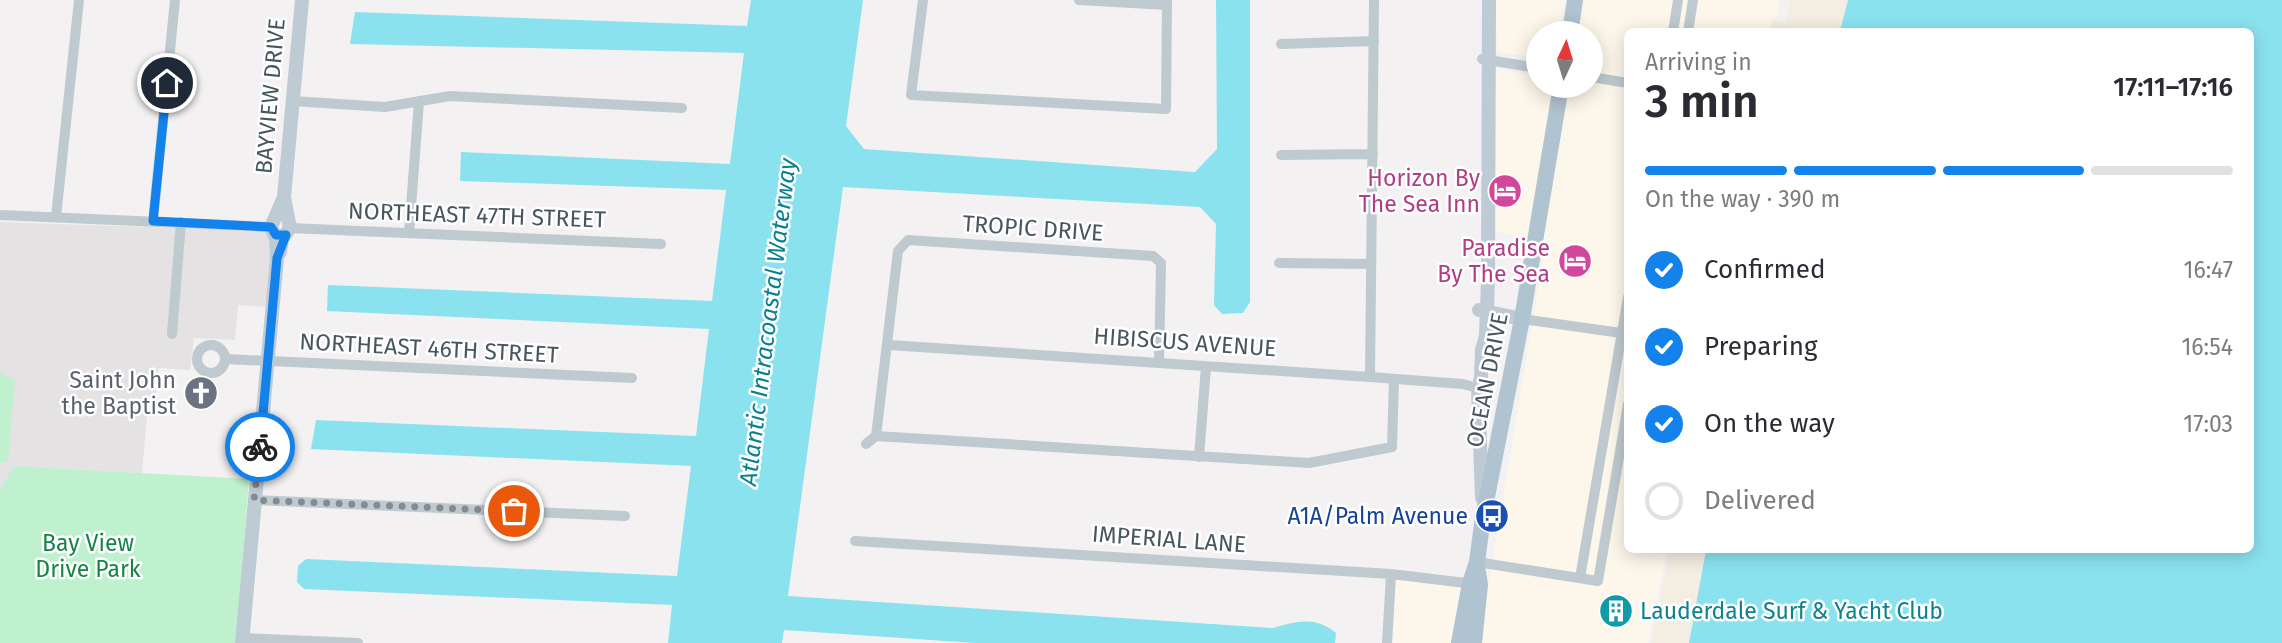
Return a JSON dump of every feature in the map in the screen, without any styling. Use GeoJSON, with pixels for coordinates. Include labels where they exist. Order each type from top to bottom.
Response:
{"type":"FeatureCollection","features":[{"type":"Feature","properties":{"kind":"main road"},"geometry":{"type":"LineString","coordinates":[[1572,21],[1575,0]]}},
{"type":"Feature","properties":{"kind":"main road","name":"OCEAN DRIVE"},"geometry":{"type":"LineString","coordinates":[[1475,584],[1514,317],[1559,98]]}},
{"type":"Feature","properties":{"kind":"main road"},"geometry":{"type":"LineString","coordinates":[[1459,643],[1475,584]]}},
{"type":"Feature","properties":{"kind":"main road"},"geometry":{"type":"LineString","coordinates":[[1474,643],[1475,584]]}},
{"type":"Feature","properties":{"kind":"street"},"geometry":{"type":"LineString","coordinates":[[56,217],[79,0]]}},
{"type":"Feature","properties":{"kind":"street"},"geometry":{"type":"LineString","coordinates":[[153,221],[175,0]]}},
{"type":"Feature","properties":{"kind":"street","name":"BAYVIEW DRIVE"},"geometry":{"type":"LineString","coordinates":[[281,227],[302,0]]}},
{"type":"Feature","properties":{"kind":"street"},"geometry":{"type":"LineString","coordinates":[[923,0],[911,95],[1166,109],[1167,2],[1079,0]]}},
{"type":"Feature","properties":{"kind":"street"},"geometry":{"type":"LineString","coordinates":[[1370,377],[1374,0]]}},
{"type":"Feature","properties":{"kind":"street"},"geometry":{"type":"LineString","coordinates":[[1482,0],[1486,60],[1488,288],[1483,311]]}},
{"type":"Feature","properties":{"kind":"street"},"geometry":{"type":"LineString","coordinates":[[1483,517],[1478,388],[1486,336],[1483,311],[1489,0]]}},
{"type":"Feature","properties":{"kind":"street"},"geometry":{"type":"LineString","coordinates":[[1674,28],[1678,0]]}},
{"type":"Feature","properties":{"kind":"street"},"geometry":{"type":"LineString","coordinates":[[1689,28],[1693,0]]}},
{"type":"Feature","properties":{"kind":"street"},"geometry":{"type":"LineString","coordinates":[[1281,44],[1374,41]]}},
{"type":"Feature","properties":{"kind":"street"},"geometry":{"type":"LineString","coordinates":[[1486,60],[1526,66]]}},
{"type":"Feature","properties":{"kind":"street"},"geometry":{"type":"LineString","coordinates":[[1603,79],[1624,82]]}},
{"type":"Feature","properties":{"kind":"street"},"geometry":{"type":"LineString","coordinates":[[293,101],[385,107],[450,96],[682,108]]}},
{"type":"Feature","properties":{"kind":"street"},"geometry":{"type":"LineString","coordinates":[[410,233],[419,101]]}},
{"type":"Feature","properties":{"kind":"street"},"geometry":{"type":"LineString","coordinates":[[1281,155],[1373,154]]}},
{"type":"Feature","properties":{"kind":"street","name":"NORTHEAST 47TH STREET"},"geometry":{"type":"LineString","coordinates":[[0,215],[661,244]]}},
{"type":"Feature","properties":{"kind":"street"},"geometry":{"type":"LineString","coordinates":[[172,334],[181,222]]}},
{"type":"Feature","properties":{"kind":"street"},"geometry":{"type":"LineString","coordinates":[[281,227],[242,640],[358,643]]}},
{"type":"Feature","properties":{"kind":"street","name":"TROPIC DRIVE"},"geometry":{"type":"LineString","coordinates":[[889,345],[898,251],[908,240],[1153,257],[1161,263],[1159,363]]}},
{"type":"Feature","properties":{"kind":"street"},"geometry":{"type":"LineString","coordinates":[[1279,263],[1371,264]]}},
{"type":"Feature","properties":{"kind":"street"},"geometry":{"type":"LineString","coordinates":[[1488,288],[1492,299],[1514,317]]}},
{"type":"Feature","properties":{"kind":"street"},"geometry":{"type":"LineString","coordinates":[[1483,311],[1624,334],[1580,578]]}},
{"type":"Feature","properties":{"kind":"street"},"geometry":{"type":"LineString","coordinates":[[876,436],[889,345]]}},
{"type":"Feature","properties":{"kind":"street","name":"HIBISCUS AVENUE"},"geometry":{"type":"LineString","coordinates":[[889,345],[1370,377],[1463,384],[1478,388]]}},
{"type":"Feature","properties":{"kind":"street","name":"NORTHEAST 46TH STREET"},"geometry":{"type":"LineString","coordinates":[[225,359],[632,378]]}},
{"type":"Feature","properties":{"kind":"street"},"geometry":{"type":"LineString","coordinates":[[1199,457],[1206,367]]}},
{"type":"Feature","properties":{"kind":"street"},"geometry":{"type":"LineString","coordinates":[[866,444],[876,436],[1309,463],[1392,447],[1394,379]]}},
{"type":"Feature","properties":{"kind":"street"},"geometry":{"type":"LineString","coordinates":[[1477,562],[1598,581],[1624,428]]}},
{"type":"Feature","properties":{"kind":"street"},"geometry":{"type":"LineString","coordinates":[[254,500],[625,516]]}},
{"type":"Feature","properties":{"kind":"street","name":"IMPERIAL LANE"},"geometry":{"type":"LineString","coordinates":[[855,541],[1391,574],[1475,584]]}},
{"type":"Feature","properties":{"kind":"street"},"geometry":{"type":"LineString","coordinates":[[1387,643],[1391,574]]}},
{"type":"Feature","properties":{"kind":"shaded area"},"geometry":{"type":"Polygon","coordinates":[[[1496,0],[1565,0],[1561,21],[1526,21],[1526,57],[1497,51],[1496,0]]]}},
{"type":"Feature","properties":{"kind":"shaded area"},"geometry":{"type":"Polygon","coordinates":[[[1583,0],[1780,0],[1777,19],[1772,20],[1771,28],[1624,28],[1624,553],[1666,553],[1648,643],[1393,643],[1396,580],[1488,588],[1546,242],[1490,230],[1495,68],[1526,74],[1526,98],[1603,98],[1603,21],[1580,21],[1583,0]]]}},
{"type":"Feature","properties":{"kind":"shaded area"},"geometry":{"type":"Polygon","coordinates":[[[0,222],[265,231],[274,243],[268,307],[238,305],[235,340],[194,338],[190,370],[159,368],[154,405],[148,405],[142,473],[14,466],[0,494],[0,222]]]}},
{"type":"Feature","properties":{"kind":"green space"},"geometry":{"type":"Polygon","coordinates":[[[0,373],[15,380],[8,460],[0,463],[0,373]]]}},
{"type":"Feature","properties":{"kind":"green space","name":"Bay View Drive Park"},"geometry":{"type":"Polygon","coordinates":[[[14,466],[249,479],[236,643],[0,643],[0,494],[14,466]]]}},
{"type":"Feature","properties":{"kind":"sand"},"geometry":{"type":"Polygon","coordinates":[[[1790,0],[1848,0],[1841,28],[1772,28],[1773,20],[1786,22],[1790,0]]]}},
{"type":"Feature","properties":{"kind":"sand"},"geometry":{"type":"Polygon","coordinates":[[[1669,553],[1705,553],[1689,643],[1651,643],[1669,553]]]}},
{"type":"Feature","properties":{"kind":"water","name":"Atlantic Intracoastal Waterway"},"geometry":{"type":"Polygon","coordinates":[[[751,0],[863,0],[846,126],[864,149],[1195,172],[1217,149],[1216,0],[1250,0],[1250,302],[1243,313],[1222,314],[1214,305],[1216,224],[1200,207],[843,187],[788,596],[1273,628],[1298,622],[1313,622],[1336,633],[1335,643],[975,643],[784,630],[782,643],[668,643],[672,605],[304,589],[297,582],[298,566],[306,559],[677,576],[691,466],[311,449],[316,420],[696,436],[709,329],[327,311],[328,285],[712,301],[726,190],[460,181],[461,152],[730,164],[744,53],[350,44],[355,12],[747,26],[751,0]]]}},
{"type":"Feature","properties":{"kind":"water"},"geometry":{"type":"Polygon","coordinates":[[[1848,0],[2282,0],[2282,643],[1689,643],[1705,553],[2254,553],[2254,28],[1841,28],[1848,0]]]}},
{"type":"Feature","properties":{"kind":"way so far"},"geometry":{"type":"LineString","coordinates":[[260,447],[254,500],[514,511]]}},
{"type":"Feature","properties":{"kind":"place","name":"Horizon By The Sea Inn"},"geometry":{"type":"Point","coordinates":[1505,191]}},
{"type":"Feature","properties":{"kind":"place","name":"Paradise By The Sea"},"geometry":{"type":"Point","coordinates":[1575,261]}},
{"type":"Feature","properties":{"kind":"place","name":"Saint John the Baptist"},"geometry":{"type":"Point","coordinates":[201,393]}},
{"type":"Feature","properties":{"kind":"place","name":"A1A/Palm Avenue"},"geometry":{"type":"Point","coordinates":[1492,516]}},
{"type":"Feature","properties":{"kind":"place","name":"Lauderdale Surf & Yacht Club"},"geometry":{"type":"Point","coordinates":[1616,611]}},
{"type":"Feature","properties":{"kind":"route"},"geometry":{"type":"LineString","coordinates":[[167,83],[153,221],[271,227],[276,235],[286,235],[282,239],[277,258],[260,447]]}}]}
